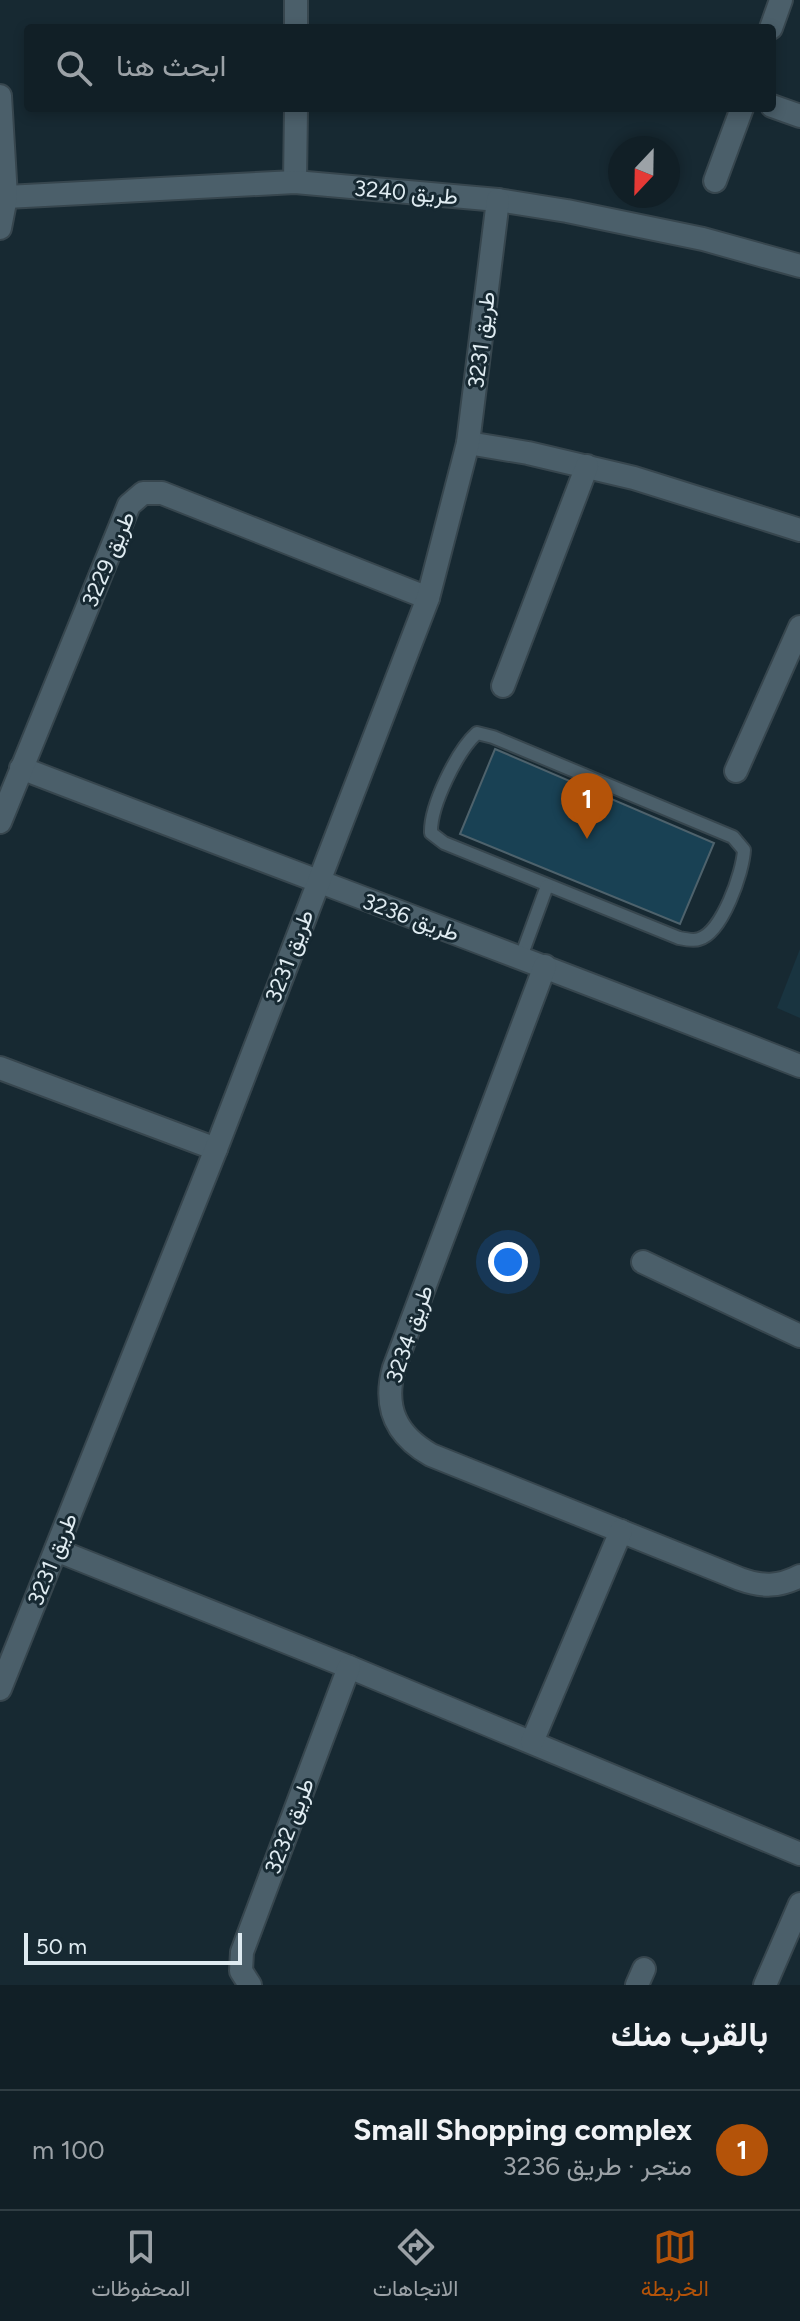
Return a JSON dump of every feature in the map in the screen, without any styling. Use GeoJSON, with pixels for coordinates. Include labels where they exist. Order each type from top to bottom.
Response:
{"type":"FeatureCollection","features":[{"type":"Feature","properties":{"kind":"street"},"geometry":{"type":"LineString","coordinates":[[296,0],[296,24]]}},
{"type":"Feature","properties":{"kind":"street"},"geometry":{"type":"LineString","coordinates":[[772,24],[781,0]]}},
{"type":"Feature","properties":{"kind":"street"},"geometry":{"type":"LineString","coordinates":[[0,96],[6,197],[0,228]]}},
{"type":"Feature","properties":{"kind":"street"},"geometry":{"type":"LineString","coordinates":[[776,107],[800,116]]}},
{"type":"Feature","properties":{"kind":"street"},"geometry":{"type":"LineString","coordinates":[[295,182],[296,112]]}},
{"type":"Feature","properties":{"kind":"street"},"geometry":{"type":"LineString","coordinates":[[715,181],[741,112]]}},
{"type":"Feature","properties":{"kind":"street","name":"طريق 3240"},"geometry":{"type":"LineString","coordinates":[[6,197],[295,182],[498,200],[635,224],[800,266]]}},
{"type":"Feature","properties":{"kind":"street","name":"طريق 3231"},"geometry":{"type":"LineString","coordinates":[[0,1689],[216,1149],[428,598],[468,443],[498,200]]}},
{"type":"Feature","properties":{"kind":"street"},"geometry":{"type":"LineString","coordinates":[[468,443],[587,466],[800,530]]}},
{"type":"Feature","properties":{"kind":"street"},"geometry":{"type":"LineString","coordinates":[[503,686],[587,466]]}},
{"type":"Feature","properties":{"kind":"street","name":"طريق 3229"},"geometry":{"type":"LineString","coordinates":[[0,822],[129,505],[143,493],[162,493],[428,598]]}},
{"type":"Feature","properties":{"kind":"street"},"geometry":{"type":"LineString","coordinates":[[736,771],[800,627]]}},
{"type":"Feature","properties":{"kind":"street","name":"طريق 3236"},"geometry":{"type":"LineString","coordinates":[[21,768],[800,1066]]}},
{"type":"Feature","properties":{"kind":"street","name":"طريق 3234"},"geometry":{"type":"LineString","coordinates":[[545,966],[394,1368],[388,1388],[390,1405],[405,1435],[431,1455],[755,1584],[770,1586],[800,1576]]}},
{"type":"Feature","properties":{"kind":"street"},"geometry":{"type":"LineString","coordinates":[[0,1068],[216,1149]]}},
{"type":"Feature","properties":{"kind":"street"},"geometry":{"type":"LineString","coordinates":[[643,1262],[800,1336]]}},
{"type":"Feature","properties":{"kind":"street"},"geometry":{"type":"LineString","coordinates":[[532,1742],[621,1531]]}},
{"type":"Feature","properties":{"kind":"street"},"geometry":{"type":"LineString","coordinates":[[56,1550],[349,1667],[800,1854]]}},
{"type":"Feature","properties":{"kind":"street","name":"طريق 3232"},"geometry":{"type":"LineString","coordinates":[[250,1985],[241,1971],[242,1952],[349,1667]]}},
{"type":"Feature","properties":{"kind":"street"},"geometry":{"type":"LineString","coordinates":[[765,1985],[800,1904]]}},
{"type":"Feature","properties":{"kind":"lane"},"geometry":{"type":"LineString","coordinates":[[477,733],[733,837],[744,850],[743,864],[717,927],[699,939],[679,938],[547,886],[444,843],[431,833],[431,819],[465,744],[477,733]]}},
{"type":"Feature","properties":{"kind":"lane"},"geometry":{"type":"LineString","coordinates":[[521,957],[547,886]]}},
{"type":"Feature","properties":{"kind":"shaded area"},"geometry":{"type":"Polygon","coordinates":[[[800,949],[800,1018],[777,1008],[800,949]]]}},
{"type":"Feature","properties":{"kind":"building"},"geometry":{"type":"Polygon","coordinates":[[[495,749],[714,843],[680,924],[460,834],[495,749]]]}},
{"type":"Feature","properties":{"kind":"place","name":"Small Shopping complex"},"geometry":{"type":"Point","coordinates":[587,839]}}]}
